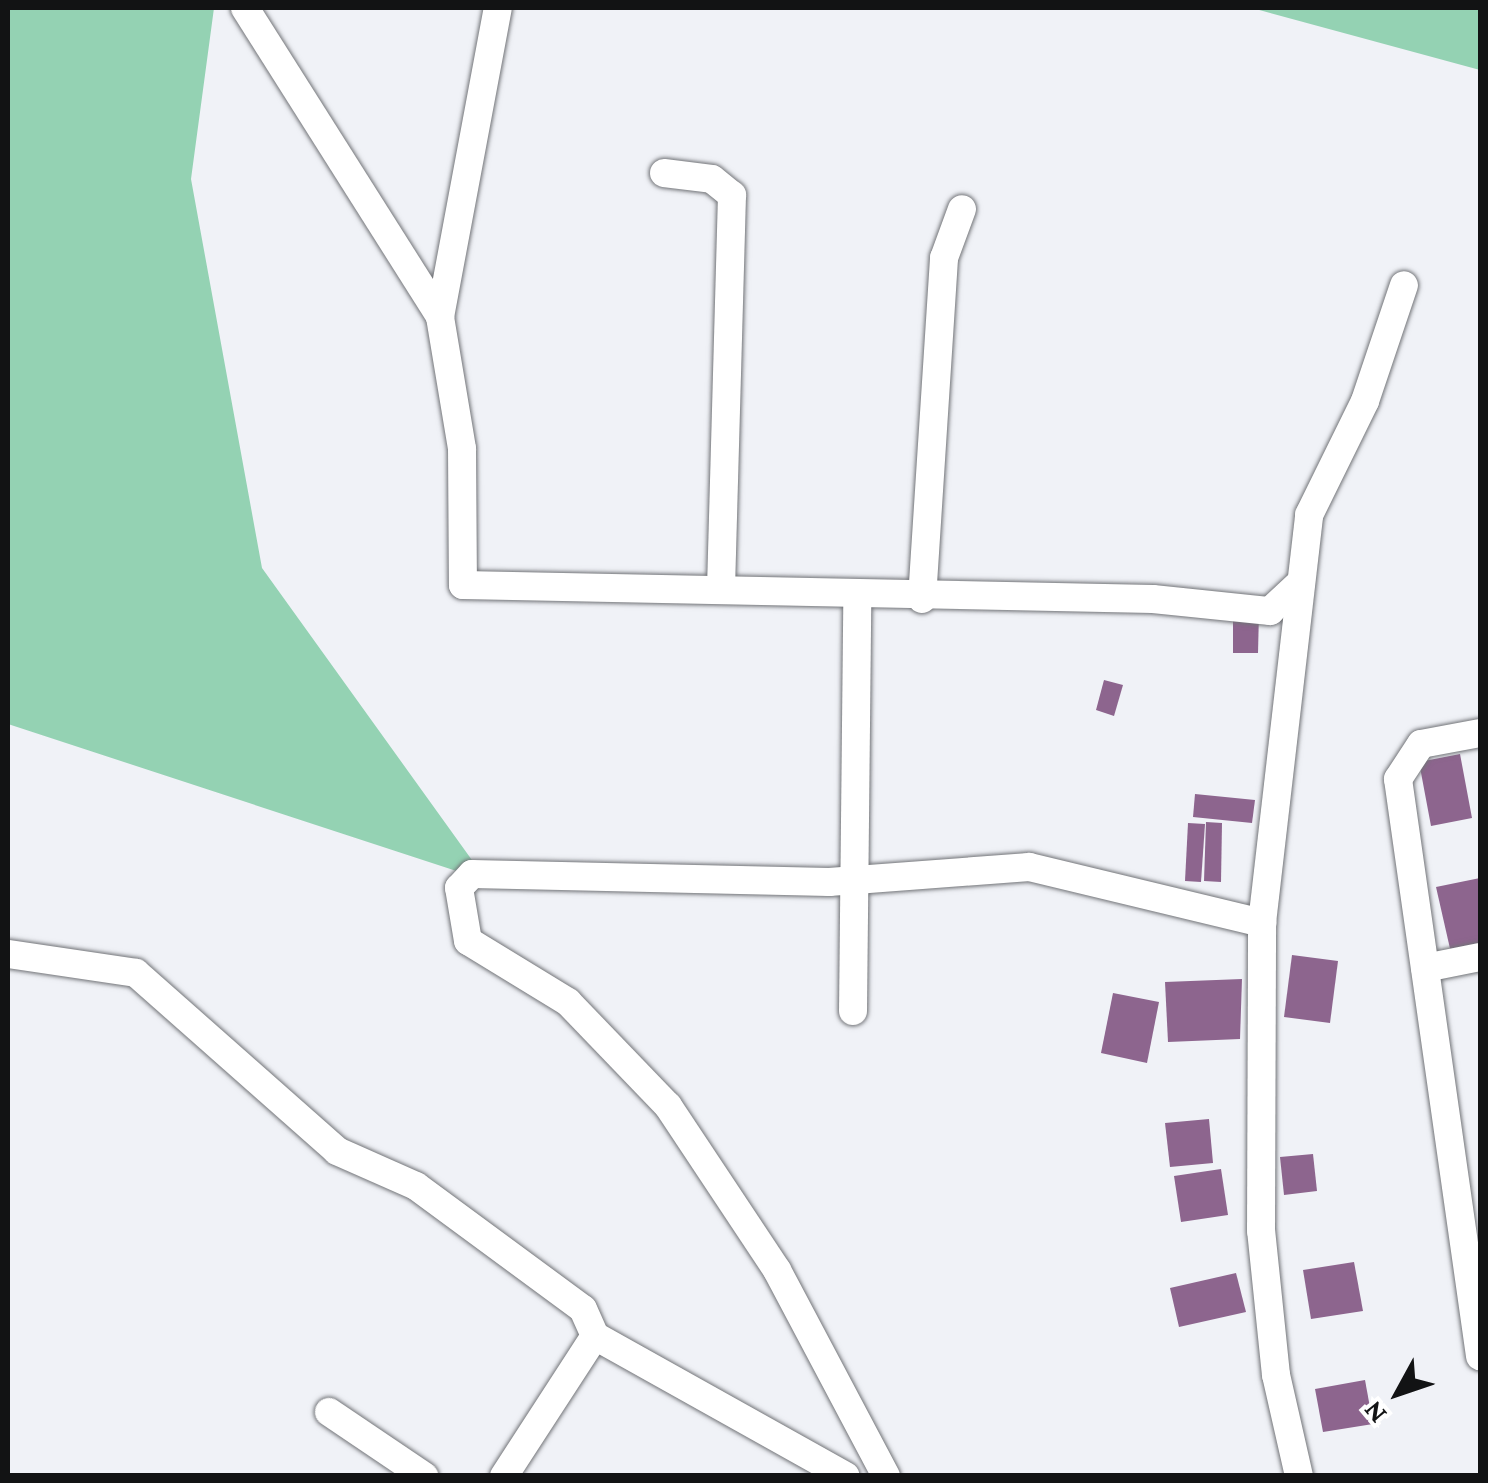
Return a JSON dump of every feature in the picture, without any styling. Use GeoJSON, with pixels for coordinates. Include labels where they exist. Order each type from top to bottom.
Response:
{"type":"FeatureCollection","features":[{"type":"Feature","properties":{"kind":"street"},"geometry":{"type":"LineString","coordinates":[[244,8],[440,317]]}},
{"type":"Feature","properties":{"kind":"street"},"geometry":{"type":"LineString","coordinates":[[498,8],[440,317],[462,449],[463,585],[721,588],[922,599],[1154,598],[1270,611],[1299,584]]}},
{"type":"Feature","properties":{"kind":"street"},"geometry":{"type":"LineString","coordinates":[[664,173],[712,179],[732,196],[721,588]]}},
{"type":"Feature","properties":{"kind":"street"},"geometry":{"type":"LineString","coordinates":[[922,599],[944,258],[962,209]]}},
{"type":"Feature","properties":{"kind":"street"},"geometry":{"type":"LineString","coordinates":[[1299,1476],[1276,1375],[1262,1231],[1262,923],[1309,515],[1365,401],[1404,285]]}},
{"type":"Feature","properties":{"kind":"street"},"geometry":{"type":"LineString","coordinates":[[853,1011],[850,880],[857,596]]}},
{"type":"Feature","properties":{"kind":"street"},"geometry":{"type":"LineString","coordinates":[[1480,733],[1421,744],[1398,779],[1476,1293],[1480,1356]]}},
{"type":"Feature","properties":{"kind":"street"},"geometry":{"type":"LineString","coordinates":[[886,1476],[776,1270],[668,1106],[568,1002],[468,941],[457,914],[459,888],[472,874],[850,880],[1029,867],[1262,923]]}},
{"type":"Feature","properties":{"kind":"street"},"geometry":{"type":"LineString","coordinates":[[8,954],[136,973],[336,1151],[416,1186],[584,1309],[594,1336],[846,1476]]}},
{"type":"Feature","properties":{"kind":"street"},"geometry":{"type":"LineString","coordinates":[[1425,968],[1480,957]]}},
{"type":"Feature","properties":{"kind":"street"},"geometry":{"type":"LineString","coordinates":[[504,1476],[594,1336]]}},
{"type":"Feature","properties":{"kind":"street"},"geometry":{"type":"LineString","coordinates":[[329,1412],[424,1476]]}},
{"type":"Feature","properties":{"kind":"green space"},"geometry":{"type":"Polygon","coordinates":[[[8,8],[214,8],[191,179],[262,568],[487,881],[8,724],[8,8]]]}},
{"type":"Feature","properties":{"kind":"green space"},"geometry":{"type":"Polygon","coordinates":[[[1252,8],[1480,8],[1480,70],[1252,8]]]}},
{"type":"Feature","properties":{"kind":"building"},"geometry":{"type":"Polygon","coordinates":[[[1233,611],[1259,612],[1258,653],[1233,653],[1233,611]]]}},
{"type":"Feature","properties":{"kind":"building"},"geometry":{"type":"Polygon","coordinates":[[[1104,680],[1123,685],[1114,716],[1096,710],[1104,680]]]}},
{"type":"Feature","properties":{"kind":"building"},"geometry":{"type":"Polygon","coordinates":[[[1460,754],[1472,818],[1431,826],[1419,762],[1460,754]]]}},
{"type":"Feature","properties":{"kind":"building"},"geometry":{"type":"Polygon","coordinates":[[[1195,794],[1255,800],[1252,823],[1193,817],[1195,794]]]}},
{"type":"Feature","properties":{"kind":"building"},"geometry":{"type":"Polygon","coordinates":[[[1206,822],[1222,823],[1221,882],[1204,881],[1206,822]]]}},
{"type":"Feature","properties":{"kind":"building"},"geometry":{"type":"Polygon","coordinates":[[[1188,823],[1205,824],[1201,882],[1185,881],[1188,823]]]}},
{"type":"Feature","properties":{"kind":"building"},"geometry":{"type":"Polygon","coordinates":[[[1480,878],[1480,947],[1451,953],[1436,887],[1480,878]]]}},
{"type":"Feature","properties":{"kind":"building"},"geometry":{"type":"Polygon","coordinates":[[[1292,955],[1338,961],[1330,1023],[1284,1017],[1292,955]]]}},
{"type":"Feature","properties":{"kind":"building"},"geometry":{"type":"Polygon","coordinates":[[[1242,979],[1240,1039],[1168,1042],[1165,982],[1242,979]]]}},
{"type":"Feature","properties":{"kind":"building"},"geometry":{"type":"Polygon","coordinates":[[[1113,993],[1159,1002],[1147,1063],[1101,1053],[1113,993]]]}},
{"type":"Feature","properties":{"kind":"building"},"geometry":{"type":"Polygon","coordinates":[[[1209,1119],[1213,1163],[1170,1167],[1165,1123],[1209,1119]]]}},
{"type":"Feature","properties":{"kind":"building"},"geometry":{"type":"Polygon","coordinates":[[[1313,1154],[1317,1191],[1284,1195],[1280,1157],[1313,1154]]]}},
{"type":"Feature","properties":{"kind":"building"},"geometry":{"type":"Polygon","coordinates":[[[1221,1169],[1228,1215],[1181,1222],[1174,1176],[1221,1169]]]}},
{"type":"Feature","properties":{"kind":"building"},"geometry":{"type":"Polygon","coordinates":[[[1354,1262],[1363,1311],[1311,1319],[1303,1270],[1354,1262]]]}},
{"type":"Feature","properties":{"kind":"building"},"geometry":{"type":"Polygon","coordinates":[[[1236,1273],[1246,1312],[1179,1327],[1170,1288],[1236,1273]]]}},
{"type":"Feature","properties":{"kind":"building"},"geometry":{"type":"Polygon","coordinates":[[[1365,1380],[1373,1424],[1323,1432],[1315,1389],[1365,1380]]]}}]}
